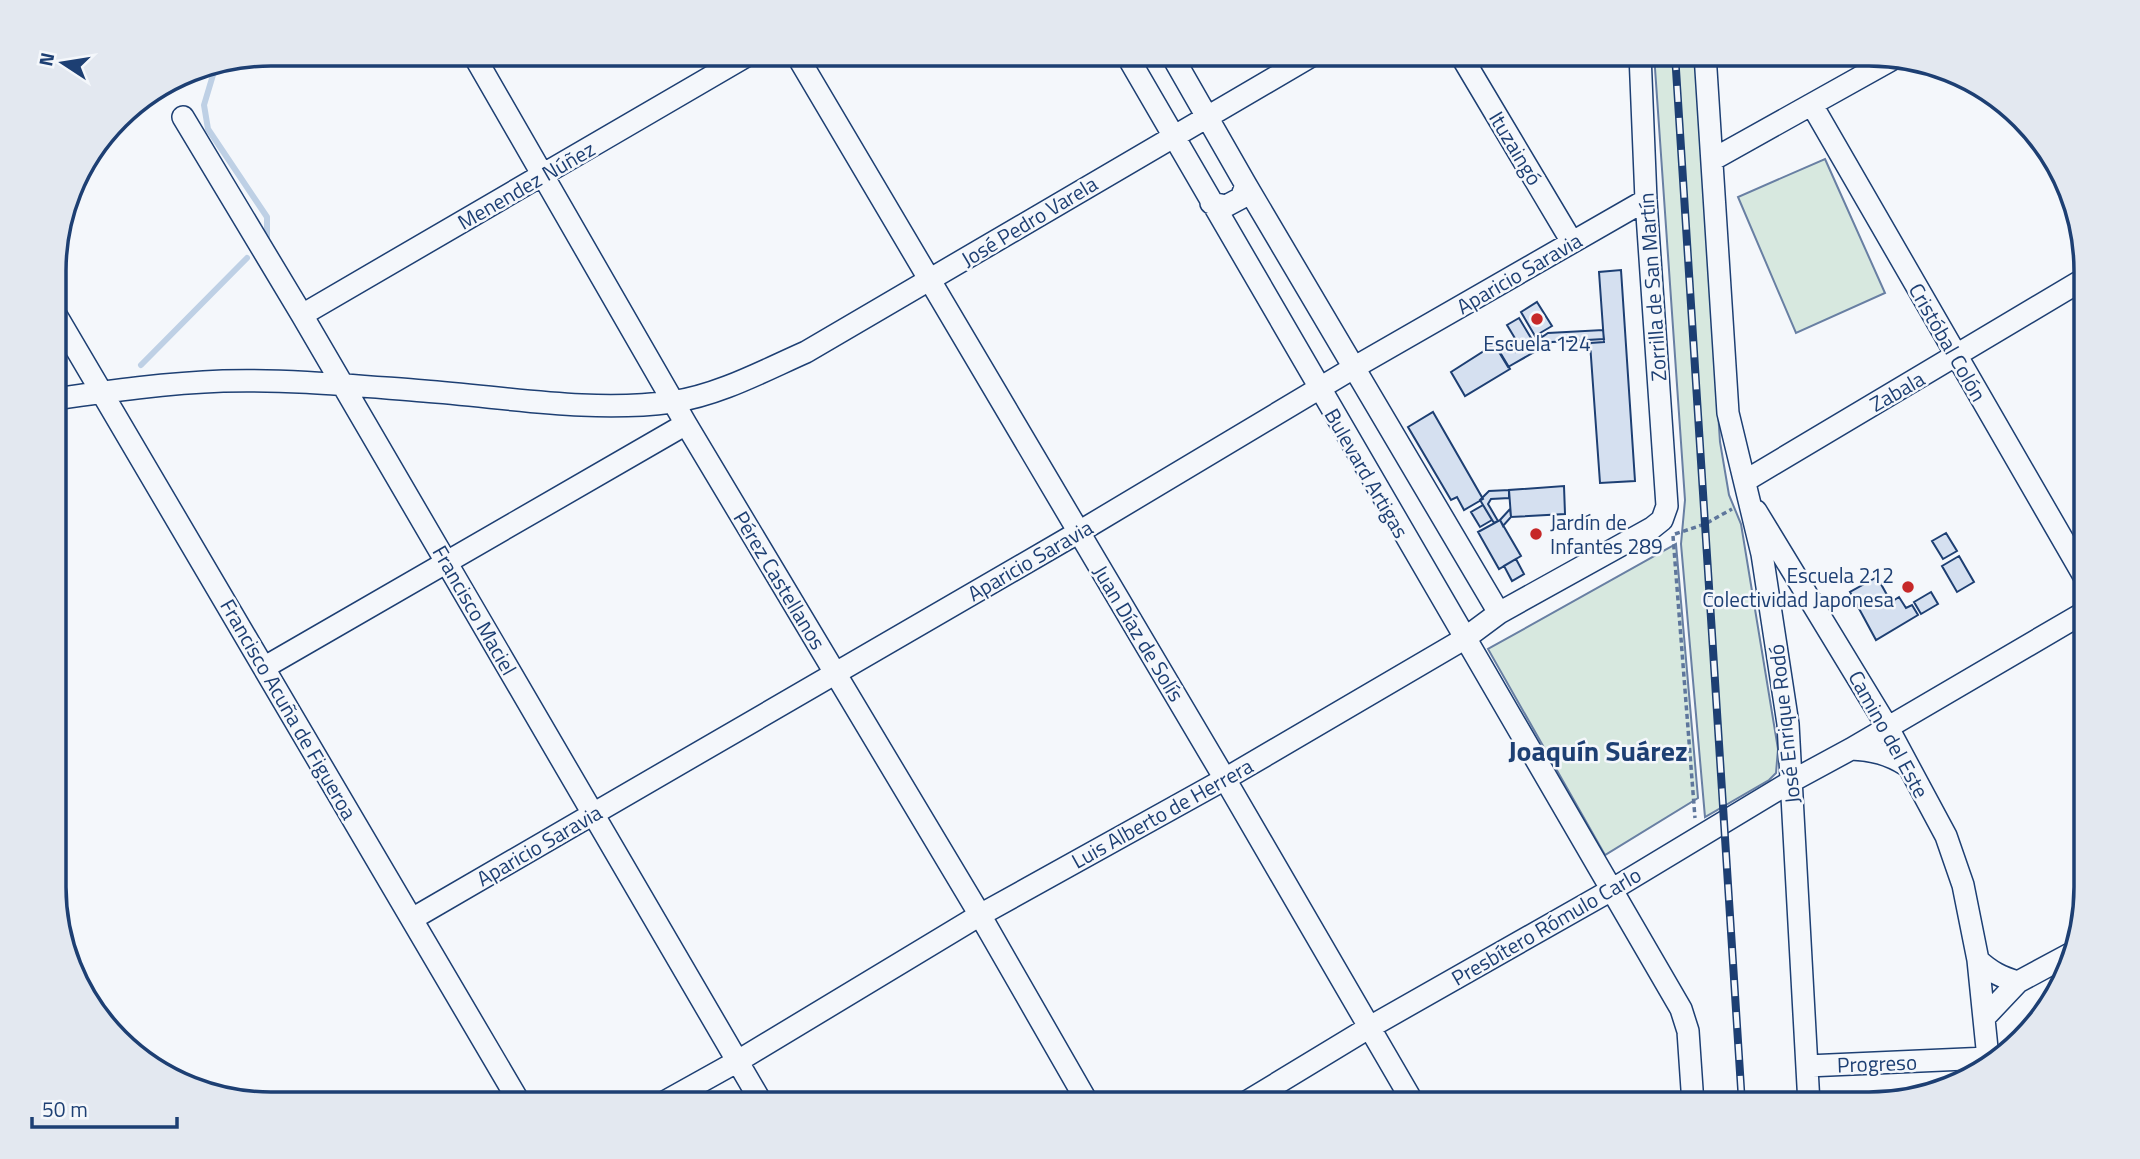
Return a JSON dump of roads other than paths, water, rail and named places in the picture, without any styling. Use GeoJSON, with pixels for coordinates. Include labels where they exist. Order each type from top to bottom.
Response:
{"type":"FeatureCollection","features":[{"type":"Feature","properties":{"kind":"street","name":"Pérez Castellanos"},"geometry":{"type":"LineString","coordinates":[[479,66],[686,424],[836,673],[1081,1092]]}},
{"type":"Feature","properties":{"kind":"street","name":"Menendez Núñez"},"geometry":{"type":"LineString","coordinates":[[302,315],[729,66]]}},
{"type":"Feature","properties":{"kind":"street","name":"Juan Díaz de Solís"},"geometry":{"type":"LineString","coordinates":[[803,66],[1407,1092]]}},
{"type":"Feature","properties":{"kind":"street","name":"Bulevard Artigas"},"geometry":{"type":"LineString","coordinates":[[1135,66],[1211,203],[1681,1009],[1688,1031],[1692,1092]]}},
{"type":"Feature","properties":{"kind":"street","name":"Bulevard Artigas"},"geometry":{"type":"LineString","coordinates":[[1178,66],[1245,185],[1499,613]]}},
{"type":"Feature","properties":{"kind":"street","name":"José Pedro Varela"},"geometry":{"type":"LineString","coordinates":[[67,397],[224,381],[342,384],[569,404],[621,405],[673,401],[740,381],[806,352],[1294,66]]}},
{"type":"Feature","properties":{"kind":"street","name":"Ituzaingó"},"geometry":{"type":"LineString","coordinates":[[1467,66],[1572,242]]}},
{"type":"Feature","properties":{"kind":"street","name":"Zorrilla de San Martín"},"geometry":{"type":"LineString","coordinates":[[1640,66],[1646,200],[1668,527]]}},
{"type":"Feature","properties":{"kind":"street","name":"José Enrique Rodó"},"geometry":{"type":"LineString","coordinates":[[1705,66],[1728,413],[1762,554],[1788,724],[1808,1092]]}},
{"type":"Feature","properties":{"kind":"street"},"geometry":{"type":"LineString","coordinates":[[1712,160],[1879,67]]}},
{"type":"Feature","properties":{"kind":"street","name":"Cristóbal Colón"},"geometry":{"type":"LineString","coordinates":[[1812,104],[2073,557]]}},
{"type":"Feature","properties":{"kind":"street","name":"Francisco Maciel"},"geometry":{"type":"LineString","coordinates":[[183,117],[302,315],[756,1092]]}},
{"type":"Feature","properties":{"kind":"street"},"geometry":{"type":"LineString","coordinates":[[1211,203],[1226,206],[1241,198],[1245,185]]}},
{"type":"Feature","properties":{"kind":"street","name":"Aparicio Saravia"},"geometry":{"type":"LineString","coordinates":[[412,919],[1079,532],[1355,367],[1646,200]]}},
{"type":"Feature","properties":{"kind":"street","name":"Zabala"},"geometry":{"type":"LineString","coordinates":[[1747,491],[1957,356],[2073,286]]}},
{"type":"Feature","properties":{"kind":"street","name":"Francisco Acuña de Figueroa"},"geometry":{"type":"LineString","coordinates":[[67,333],[513,1092]]}},
{"type":"Feature","properties":{"kind":"street"},"geometry":{"type":"LineString","coordinates":[[265,667],[686,424]]}},
{"type":"Feature","properties":{"kind":"street","name":"Camino del Este"},"geometry":{"type":"LineString","coordinates":[[1747,491],[1888,727],[1946,836],[1963,885],[1978,960],[1987,1054]]}},
{"type":"Feature","properties":{"kind":"street","name":"Luis Alberto de Herrera"},"geometry":{"type":"LineString","coordinates":[[682,1092],[979,915],[1225,779],[1464,639],[1499,613],[1668,527]]}},
{"type":"Feature","properties":{"kind":"street","name":"Presbítero Rómulo Carlo"},"geometry":{"type":"LineString","coordinates":[[1263,1092],[2073,619]]}},
{"type":"Feature","properties":{"kind":"street"},"geometry":{"type":"LineString","coordinates":[[1852,749],[1872,750],[1889,755],[1906,765]]}},
{"type":"Feature","properties":{"kind":"street"},"geometry":{"type":"LineString","coordinates":[[1984,1018],[2018,982],[2060,959]]}},
{"type":"Feature","properties":{"kind":"street"},"geometry":{"type":"LineString","coordinates":[[1978,960],[1989,971],[2018,982]]}},
{"type":"Feature","properties":{"kind":"street","name":"Progreso"},"geometry":{"type":"LineString","coordinates":[[1807,1066],[1973,1063]]}},
{"type":"Feature","properties":{"kind":"waterway"},"geometry":{"type":"LineString","coordinates":[[213,75],[204,105],[208,129],[267,217],[267,237]]}},
{"type":"Feature","properties":{"kind":"waterway"},"geometry":{"type":"LineString","coordinates":[[141,365],[247,258]]}},
{"type":"Feature","properties":{"kind":"railway"},"geometry":{"type":"LineString","coordinates":[[1676,66],[1741,1092]]}},
{"type":"Feature","properties":{"kind":"place","name":"Escuela 124"},"geometry":{"type":"Point","coordinates":[1537,319]}},
{"type":"Feature","properties":{"kind":"place","name":"Jardín de Infantes 289"},"geometry":{"type":"Point","coordinates":[1536,534]}},
{"type":"Feature","properties":{"kind":"place","name":"Escuela 212 Colectividad Japonesa"},"geometry":{"type":"Point","coordinates":[1908,587]}},
{"type":"Feature","properties":{"kind":"district","name":"Joaquín Suárez"},"geometry":{"type":"Point","coordinates":[1598,750]}}]}
